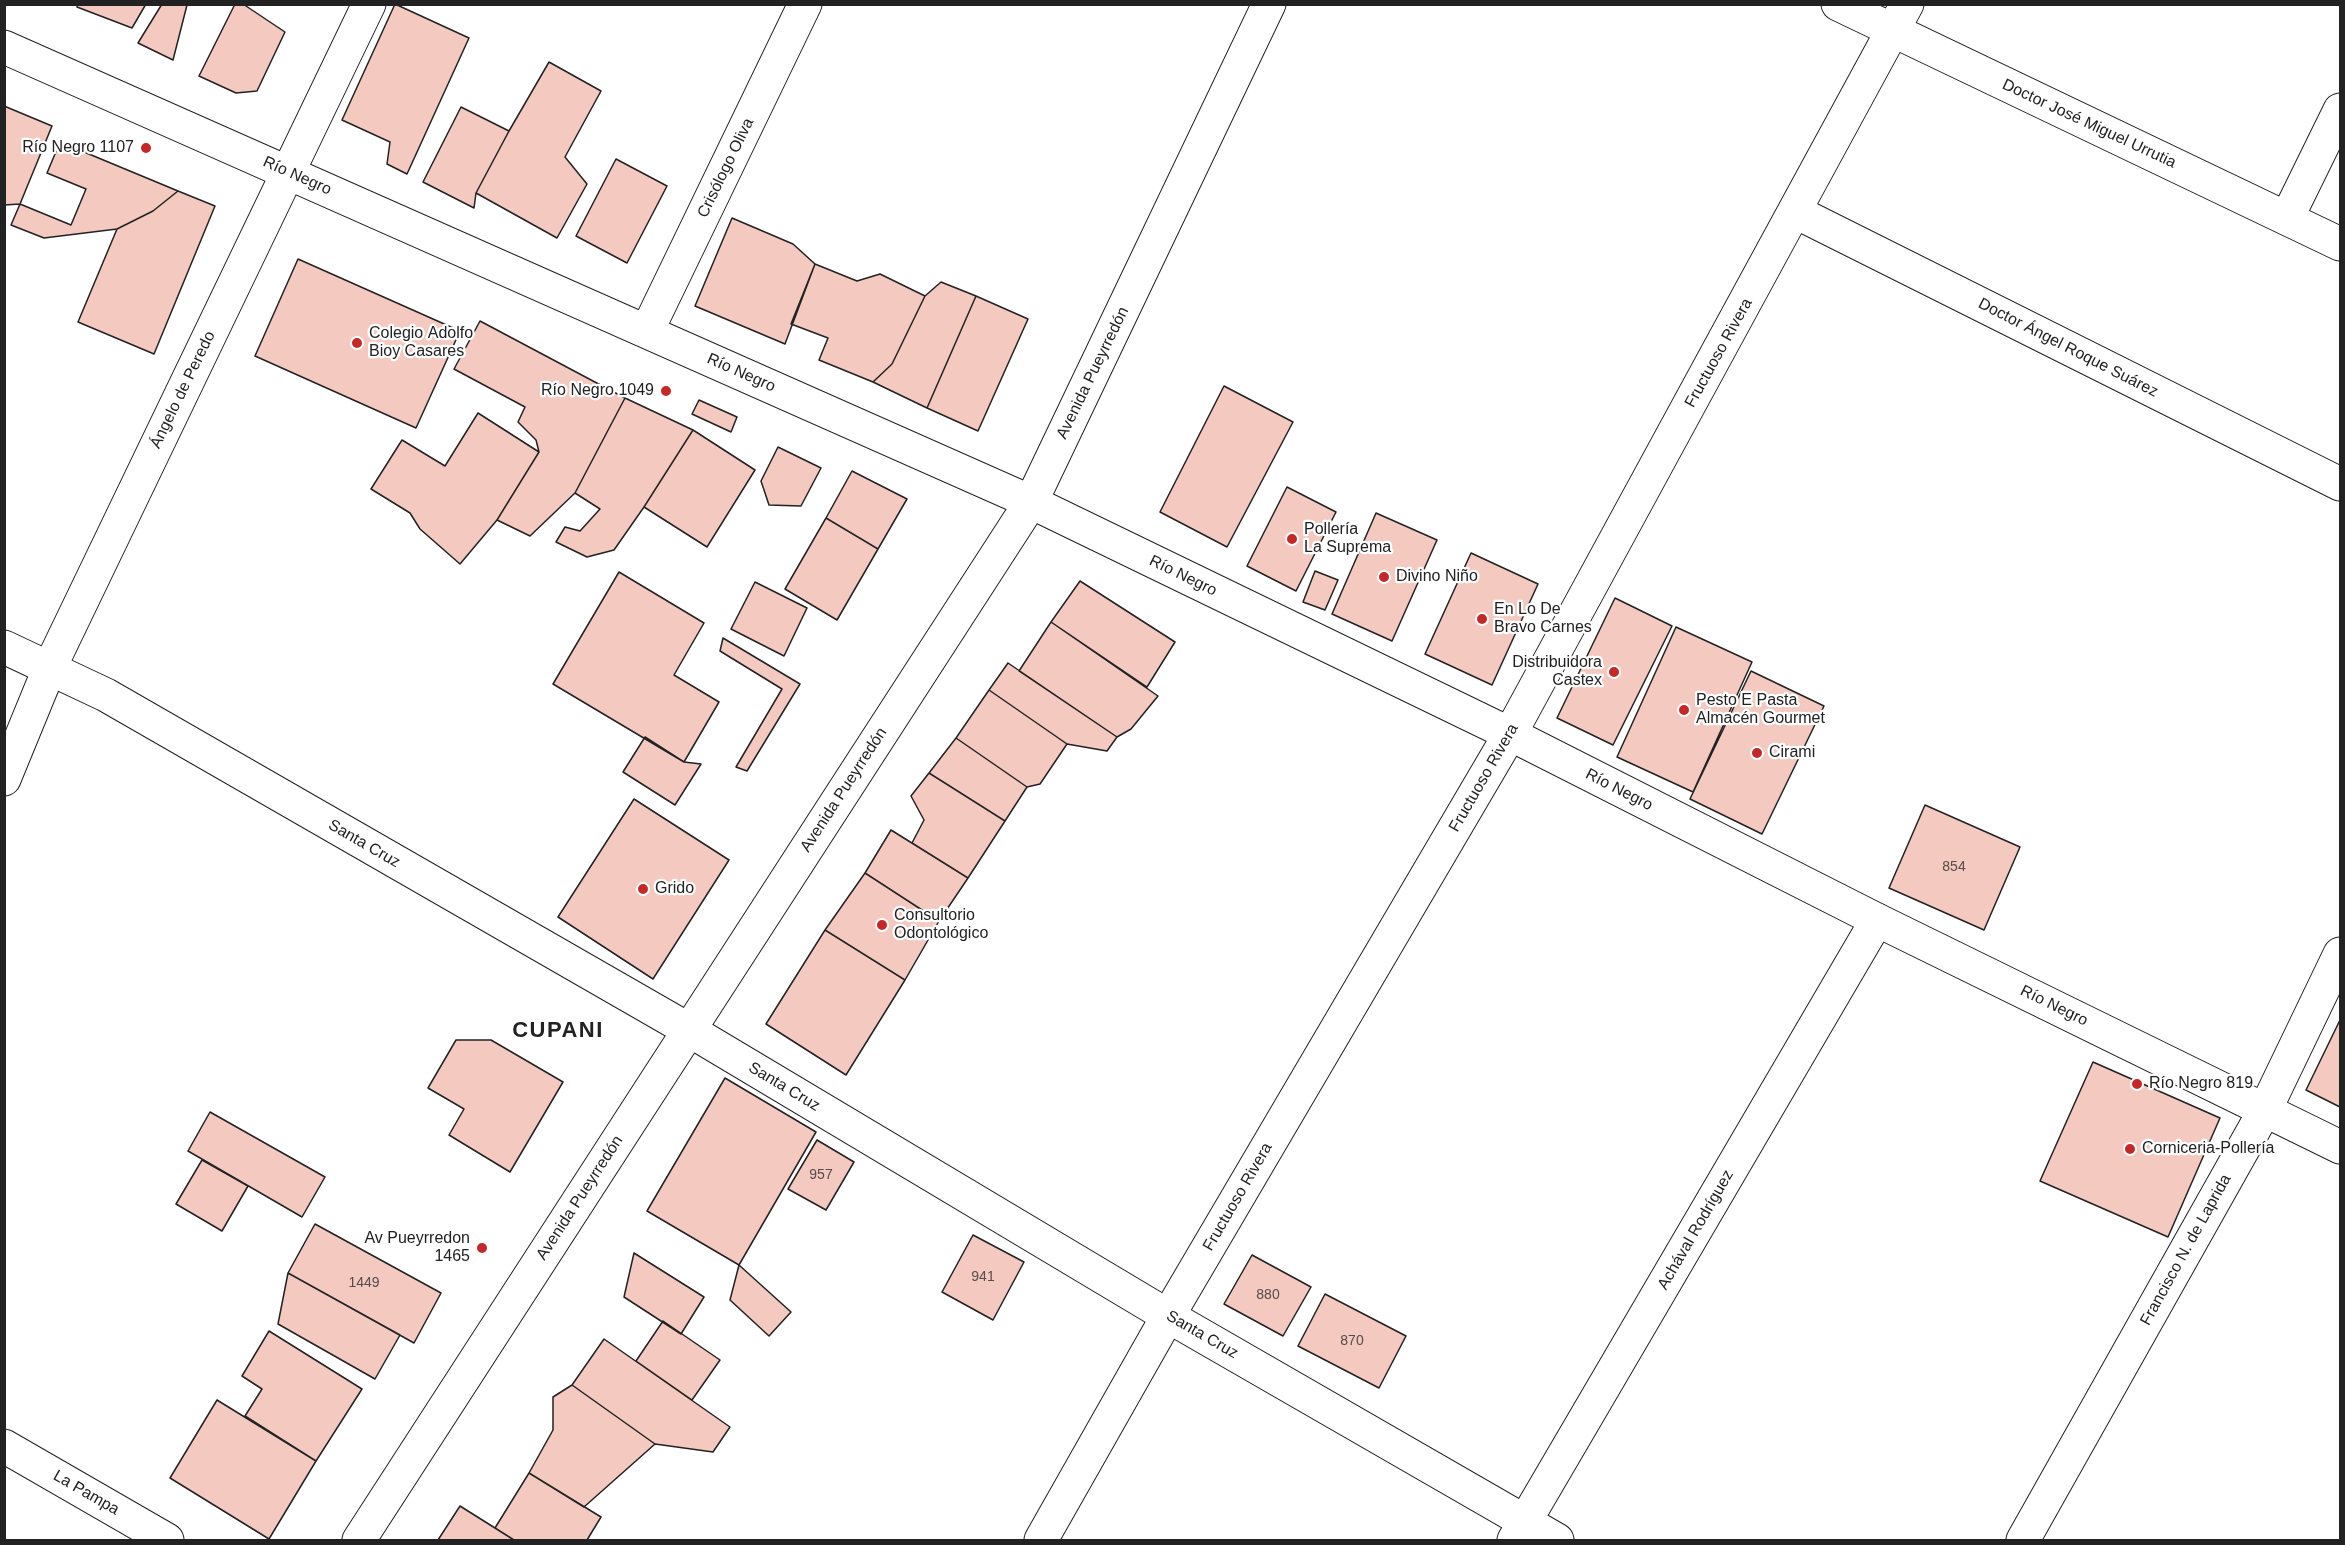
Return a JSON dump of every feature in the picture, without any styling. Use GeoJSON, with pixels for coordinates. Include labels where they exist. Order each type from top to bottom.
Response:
{"type":"FeatureCollection","features":[{"type":"Feature","properties":{"kind":"street","name":"Ángelo de Peredo"},"geometry":{"type":"LineString","coordinates":[[4,779],[50,667],[369,4]]}},
{"type":"Feature","properties":{"kind":"street","name":"Crisólogo Oliva"},"geometry":{"type":"LineString","coordinates":[[647,331],[805,4]]}},
{"type":"Feature","properties":{"kind":"street","name":"Avenida Pueyrredón"},"geometry":{"type":"LineString","coordinates":[[359,1540],[1030,502],[1269,4]]}},
{"type":"Feature","properties":{"kind":"street","name":"Doctor José Miguel Urrutia"},"geometry":{"type":"LineString","coordinates":[[1838,4],[1900,18],[2340,244]]}},
{"type":"Feature","properties":{"kind":"street","name":"Fructuoso Rivera"},"geometry":{"type":"LineString","coordinates":[[1041,1540],[1168,1316],[1509,734],[1900,18]]}},
{"type":"Feature","properties":{"kind":"street","name":"Río Negro"},"geometry":{"type":"LineString","coordinates":[[4,47],[1030,502],[1509,734],[1877,920],[2340,1147]]}},
{"type":"Feature","properties":{"kind":"street"},"geometry":{"type":"LineString","coordinates":[[2287,218],[2340,110]]}},
{"type":"Feature","properties":{"kind":"street","name":"Doctor Ángel Roque Suárez"},"geometry":{"type":"LineString","coordinates":[[1796,212],[2340,484]]}},
{"type":"Feature","properties":{"kind":"street","name":"Santa Cruz"},"geometry":{"type":"LineString","coordinates":[[4,647],[106,695],[689,1030],[1168,1316],[1519,1532],[1557,1540]]}},
{"type":"Feature","properties":{"kind":"street","name":"Achával Rodríguez"},"geometry":{"type":"LineString","coordinates":[[1519,1532],[1877,920]]}},
{"type":"Feature","properties":{"kind":"street","name":"Francisco N. de Laprida"},"geometry":{"type":"LineString","coordinates":[[2023,1540],[2265,1110],[2340,954]]}},
{"type":"Feature","properties":{"kind":"street","name":"La Pampa"},"geometry":{"type":"LineString","coordinates":[[4,1446],[168,1540]]}},
{"type":"Feature","properties":{"kind":"building"},"geometry":{"type":"Polygon","coordinates":[[[78,4],[146,4],[132,28],[77,7],[78,4]]]}},
{"type":"Feature","properties":{"kind":"building"},"geometry":{"type":"Polygon","coordinates":[[[162,4],[187,5],[173,60],[138,43],[162,4]]]}},
{"type":"Feature","properties":{"kind":"building"},"geometry":{"type":"Polygon","coordinates":[[[235,4],[243,4],[285,32],[257,91],[236,93],[199,76],[235,4]]]}},
{"type":"Feature","properties":{"kind":"building"},"geometry":{"type":"Polygon","coordinates":[[[395,4],[469,38],[407,174],[387,164],[390,142],[342,120],[395,4]]]}},
{"type":"Feature","properties":{"kind":"building"},"geometry":{"type":"Polygon","coordinates":[[[549,62],[601,91],[565,157],[587,184],[557,238],[476,193],[549,62]]]}},
{"type":"Feature","properties":{"kind":"building"},"geometry":{"type":"Polygon","coordinates":[[[4,106],[52,126],[20,204],[4,205],[4,106]]]}},
{"type":"Feature","properties":{"kind":"building"},"geometry":{"type":"Polygon","coordinates":[[[461,107],[509,131],[476,193],[474,208],[423,182],[461,107]]]}},
{"type":"Feature","properties":{"kind":"building"},"geometry":{"type":"Polygon","coordinates":[[[60,142],[178,191],[153,211],[117,229],[44,238],[11,225],[20,204],[71,225],[86,189],[47,173],[60,142]]]}},
{"type":"Feature","properties":{"kind":"building"},"geometry":{"type":"Polygon","coordinates":[[[616,159],[667,186],[627,263],[576,236],[616,159]]]}},
{"type":"Feature","properties":{"kind":"building"},"geometry":{"type":"Polygon","coordinates":[[[178,191],[215,206],[154,354],[78,322],[117,229],[153,211],[178,191]]]}},
{"type":"Feature","properties":{"kind":"building"},"geometry":{"type":"Polygon","coordinates":[[[732,218],[793,244],[815,264],[785,344],[695,306],[732,218]]]}},
{"type":"Feature","properties":{"kind":"building","name":"Colegio Adolfo Bioy Casares"},"geometry":{"type":"Polygon","coordinates":[[[298,259],[460,331],[416,428],[255,356],[298,259]]]}},
{"type":"Feature","properties":{"kind":"building"},"geometry":{"type":"Polygon","coordinates":[[[815,264],[857,281],[880,274],[925,296],[892,364],[873,382],[819,360],[828,338],[791,324],[815,264]]]}},
{"type":"Feature","properties":{"kind":"building"},"geometry":{"type":"Polygon","coordinates":[[[941,282],[976,296],[927,408],[873,382],[892,364],[925,296],[941,282]]]}},
{"type":"Feature","properties":{"kind":"building"},"geometry":{"type":"Polygon","coordinates":[[[976,296],[1028,319],[978,431],[927,408],[976,296]]]}},
{"type":"Feature","properties":{"kind":"building"},"geometry":{"type":"Polygon","coordinates":[[[480,321],[625,398],[575,493],[530,536],[497,520],[539,452],[536,440],[518,422],[525,407],[454,369],[480,321]]]}},
{"type":"Feature","properties":{"kind":"building"},"geometry":{"type":"Polygon","coordinates":[[[1224,386],[1293,422],[1227,547],[1160,512],[1224,386]]]}},
{"type":"Feature","properties":{"kind":"building"},"geometry":{"type":"Polygon","coordinates":[[[625,398],[693,430],[614,550],[587,557],[556,542],[565,527],[580,531],[600,509],[575,493],[625,398]]]}},
{"type":"Feature","properties":{"kind":"building"},"geometry":{"type":"Polygon","coordinates":[[[699,400],[737,417],[731,432],[692,414],[699,400]]]}},
{"type":"Feature","properties":{"kind":"building"},"geometry":{"type":"Polygon","coordinates":[[[478,413],[539,452],[497,520],[460,564],[420,529],[410,513],[371,489],[402,440],[445,466],[478,413]]]}},
{"type":"Feature","properties":{"kind":"building"},"geometry":{"type":"Polygon","coordinates":[[[693,430],[755,470],[707,547],[644,507],[693,430]]]}},
{"type":"Feature","properties":{"kind":"building"},"geometry":{"type":"Polygon","coordinates":[[[778,447],[821,468],[801,506],[769,505],[761,481],[778,447]]]}},
{"type":"Feature","properties":{"kind":"building"},"geometry":{"type":"Polygon","coordinates":[[[852,471],[907,499],[878,549],[826,518],[852,471]]]}},
{"type":"Feature","properties":{"kind":"building","name":"Pollería La Suprema"},"geometry":{"type":"Polygon","coordinates":[[[1287,487],[1336,512],[1296,591],[1247,566],[1287,487]]]}},
{"type":"Feature","properties":{"kind":"building","name":"Divino Niño"},"geometry":{"type":"Polygon","coordinates":[[[1376,513],[1437,540],[1392,641],[1332,614],[1376,513]]]}},
{"type":"Feature","properties":{"kind":"building"},"geometry":{"type":"Polygon","coordinates":[[[826,518],[878,549],[837,620],[785,589],[826,518]]]}},
{"type":"Feature","properties":{"kind":"building","name":"En Lo De Bravo Carnes"},"geometry":{"type":"Polygon","coordinates":[[[1471,553],[1538,584],[1492,685],[1425,654],[1471,553]]]}},
{"type":"Feature","properties":{"kind":"building"},"geometry":{"type":"Polygon","coordinates":[[[1315,571],[1338,580],[1325,610],[1303,602],[1315,571]]]}},
{"type":"Feature","properties":{"kind":"building"},"geometry":{"type":"Polygon","coordinates":[[[619,572],[704,623],[674,675],[719,702],[684,762],[553,684],[619,572]]]}},
{"type":"Feature","properties":{"kind":"building"},"geometry":{"type":"Polygon","coordinates":[[[1080,581],[1175,642],[1147,687],[1051,622],[1080,581]]]}},
{"type":"Feature","properties":{"kind":"building"},"geometry":{"type":"Polygon","coordinates":[[[755,582],[807,608],[784,656],[731,629],[755,582]]]}},
{"type":"Feature","properties":{"kind":"building","name":"Distribuidora Castex"},"geometry":{"type":"Polygon","coordinates":[[[1615,598],[1672,626],[1613,745],[1557,718],[1615,598]]]}},
{"type":"Feature","properties":{"kind":"building"},"geometry":{"type":"Polygon","coordinates":[[[1051,622],[1158,696],[1131,729],[1117,737],[1019,671],[1051,622]]]}},
{"type":"Feature","properties":{"kind":"building","name":"Pesto E Pasta Almacén Gourmet"},"geometry":{"type":"Polygon","coordinates":[[[1676,627],[1752,662],[1693,792],[1617,757],[1676,627]]]}},
{"type":"Feature","properties":{"kind":"building"},"geometry":{"type":"Polygon","coordinates":[[[723,638],[800,684],[747,771],[736,767],[782,689],[720,651],[723,638]]]}},
{"type":"Feature","properties":{"kind":"building"},"geometry":{"type":"Polygon","coordinates":[[[1008,663],[1117,737],[1107,751],[1067,744],[989,690],[1008,663]]]}},
{"type":"Feature","properties":{"kind":"building","name":"Cirami"},"geometry":{"type":"Polygon","coordinates":[[[1751,671],[1824,706],[1762,834],[1690,799],[1751,671]]]}},
{"type":"Feature","properties":{"kind":"building"},"geometry":{"type":"Polygon","coordinates":[[[989,690],[1067,744],[1040,784],[1027,787],[956,738],[989,690]]]}},
{"type":"Feature","properties":{"kind":"building"},"geometry":{"type":"Polygon","coordinates":[[[645,737],[684,762],[701,764],[675,805],[623,772],[645,737]]]}},
{"type":"Feature","properties":{"kind":"building"},"geometry":{"type":"Polygon","coordinates":[[[956,738],[1027,787],[1005,821],[929,773],[956,738]]]}},
{"type":"Feature","properties":{"kind":"building"},"geometry":{"type":"Polygon","coordinates":[[[929,773],[1005,821],[968,878],[912,843],[924,820],[911,796],[929,773]]]}},
{"type":"Feature","properties":{"kind":"building","name":"Grido"},"geometry":{"type":"Polygon","coordinates":[[[634,799],[729,860],[653,979],[558,917],[634,799]]]}},
{"type":"Feature","properties":{"kind":"building"},"geometry":{"type":"Polygon","coordinates":[[[1925,805],[2020,847],[1984,930],[1889,888],[1925,805]]]}},
{"type":"Feature","properties":{"kind":"building"},"geometry":{"type":"Polygon","coordinates":[[[891,830],[968,878],[939,921],[865,873],[891,830]]]}},
{"type":"Feature","properties":{"kind":"building","name":"Consultorio Odontológico"},"geometry":{"type":"Polygon","coordinates":[[[865,873],[939,921],[905,980],[825,930],[865,873]]]}},
{"type":"Feature","properties":{"kind":"building"},"geometry":{"type":"Polygon","coordinates":[[[825,930],[905,980],[846,1075],[766,1024],[825,930]]]}},
{"type":"Feature","properties":{"kind":"building"},"geometry":{"type":"Polygon","coordinates":[[[2340,1020],[2340,1107],[2306,1090],[2340,1020]]]}},
{"type":"Feature","properties":{"kind":"building"},"geometry":{"type":"Polygon","coordinates":[[[456,1040],[491,1040],[563,1082],[510,1172],[449,1135],[464,1109],[428,1088],[456,1040]]]}},
{"type":"Feature","properties":{"kind":"building","name":"Corniceria-Pollería"},"geometry":{"type":"Polygon","coordinates":[[[2093,1062],[2220,1118],[2168,1237],[2040,1181],[2093,1062]]]}},
{"type":"Feature","properties":{"kind":"building"},"geometry":{"type":"Polygon","coordinates":[[[725,1078],[816,1132],[739,1265],[647,1211],[725,1078]]]}},
{"type":"Feature","properties":{"kind":"building"},"geometry":{"type":"Polygon","coordinates":[[[210,1112],[325,1177],[302,1217],[188,1151],[210,1112]]]}},
{"type":"Feature","properties":{"kind":"building"},"geometry":{"type":"Polygon","coordinates":[[[817,1140],[854,1162],[826,1210],[788,1189],[817,1140]]]}},
{"type":"Feature","properties":{"kind":"building"},"geometry":{"type":"Polygon","coordinates":[[[202,1160],[248,1186],[222,1231],[176,1204],[202,1160]]]}},
{"type":"Feature","properties":{"kind":"building"},"geometry":{"type":"Polygon","coordinates":[[[315,1224],[441,1293],[414,1343],[288,1273],[315,1224]]]}},
{"type":"Feature","properties":{"kind":"building"},"geometry":{"type":"Polygon","coordinates":[[[973,1235],[1024,1262],[993,1320],[942,1292],[973,1235]]]}},
{"type":"Feature","properties":{"kind":"building"},"geometry":{"type":"Polygon","coordinates":[[[634,1253],[704,1297],[681,1334],[624,1297],[634,1253]]]}},
{"type":"Feature","properties":{"kind":"building"},"geometry":{"type":"Polygon","coordinates":[[[1252,1255],[1311,1287],[1283,1336],[1224,1304],[1252,1255]]]}},
{"type":"Feature","properties":{"kind":"building"},"geometry":{"type":"Polygon","coordinates":[[[739,1265],[791,1312],[769,1336],[730,1300],[739,1265]]]}},
{"type":"Feature","properties":{"kind":"building"},"geometry":{"type":"Polygon","coordinates":[[[288,1273],[400,1335],[375,1379],[278,1324],[288,1273]]]}},
{"type":"Feature","properties":{"kind":"building"},"geometry":{"type":"Polygon","coordinates":[[[1325,1294],[1406,1336],[1379,1388],[1298,1346],[1325,1294]]]}},
{"type":"Feature","properties":{"kind":"building"},"geometry":{"type":"Polygon","coordinates":[[[663,1321],[720,1360],[692,1400],[636,1361],[663,1321]]]}},
{"type":"Feature","properties":{"kind":"building"},"geometry":{"type":"Polygon","coordinates":[[[269,1331],[362,1389],[316,1461],[245,1416],[262,1389],[242,1376],[269,1331]]]}},
{"type":"Feature","properties":{"kind":"building"},"geometry":{"type":"Polygon","coordinates":[[[604,1339],[730,1427],[713,1452],[655,1444],[572,1385],[604,1339]]]}},
{"type":"Feature","properties":{"kind":"building"},"geometry":{"type":"Polygon","coordinates":[[[572,1385],[655,1444],[584,1507],[529,1473],[553,1430],[553,1397],[572,1385]]]}},
{"type":"Feature","properties":{"kind":"building"},"geometry":{"type":"Polygon","coordinates":[[[217,1400],[316,1461],[269,1539],[170,1478],[217,1400]]]}},
{"type":"Feature","properties":{"kind":"building"},"geometry":{"type":"Polygon","coordinates":[[[529,1473],[601,1517],[587,1540],[514,1540],[495,1528],[529,1473]]]}},
{"type":"Feature","properties":{"kind":"building"},"geometry":{"type":"Polygon","coordinates":[[[460,1506],[495,1528],[514,1540],[438,1540],[460,1506]]]}},
{"type":"Feature","properties":{"kind":"place","name":"Río Negro 1107"},"geometry":{"type":"Point","coordinates":[146,148]}},
{"type":"Feature","properties":{"kind":"place","name":"Colegio Adolfo Bioy Casares"},"geometry":{"type":"Point","coordinates":[357,343]}},
{"type":"Feature","properties":{"kind":"place","name":"Río Negro 1049"},"geometry":{"type":"Point","coordinates":[666,391]}},
{"type":"Feature","properties":{"kind":"place","name":"Pollería La Suprema"},"geometry":{"type":"Point","coordinates":[1292,539]}},
{"type":"Feature","properties":{"kind":"place","name":"Divino Niño"},"geometry":{"type":"Point","coordinates":[1384,577]}},
{"type":"Feature","properties":{"kind":"place","name":"En Lo De Bravo Carnes"},"geometry":{"type":"Point","coordinates":[1482,619]}},
{"type":"Feature","properties":{"kind":"place","name":"Distribuidora Castex"},"geometry":{"type":"Point","coordinates":[1614,672]}},
{"type":"Feature","properties":{"kind":"place","name":"Pesto E Pasta Almacén Gourmet"},"geometry":{"type":"Point","coordinates":[1684,710]}},
{"type":"Feature","properties":{"kind":"place","name":"Cirami"},"geometry":{"type":"Point","coordinates":[1757,753]}},
{"type":"Feature","properties":{"kind":"place","name":"Grido"},"geometry":{"type":"Point","coordinates":[643,889]}},
{"type":"Feature","properties":{"kind":"place","name":"Consultorio Odontológico"},"geometry":{"type":"Point","coordinates":[882,925]}},
{"type":"Feature","properties":{"kind":"place","name":"Río Negro 819"},"geometry":{"type":"Point","coordinates":[2137,1084]}},
{"type":"Feature","properties":{"kind":"place","name":"Corniceria-Pollería"},"geometry":{"type":"Point","coordinates":[2130,1149]}},
{"type":"Feature","properties":{"kind":"place","name":"Av Pueyrredon 1465"},"geometry":{"type":"Point","coordinates":[482,1248]}},
{"type":"Feature","properties":{"kind":"district","name":"CUPANI"},"geometry":{"type":"Point","coordinates":[558,1031]}}]}
